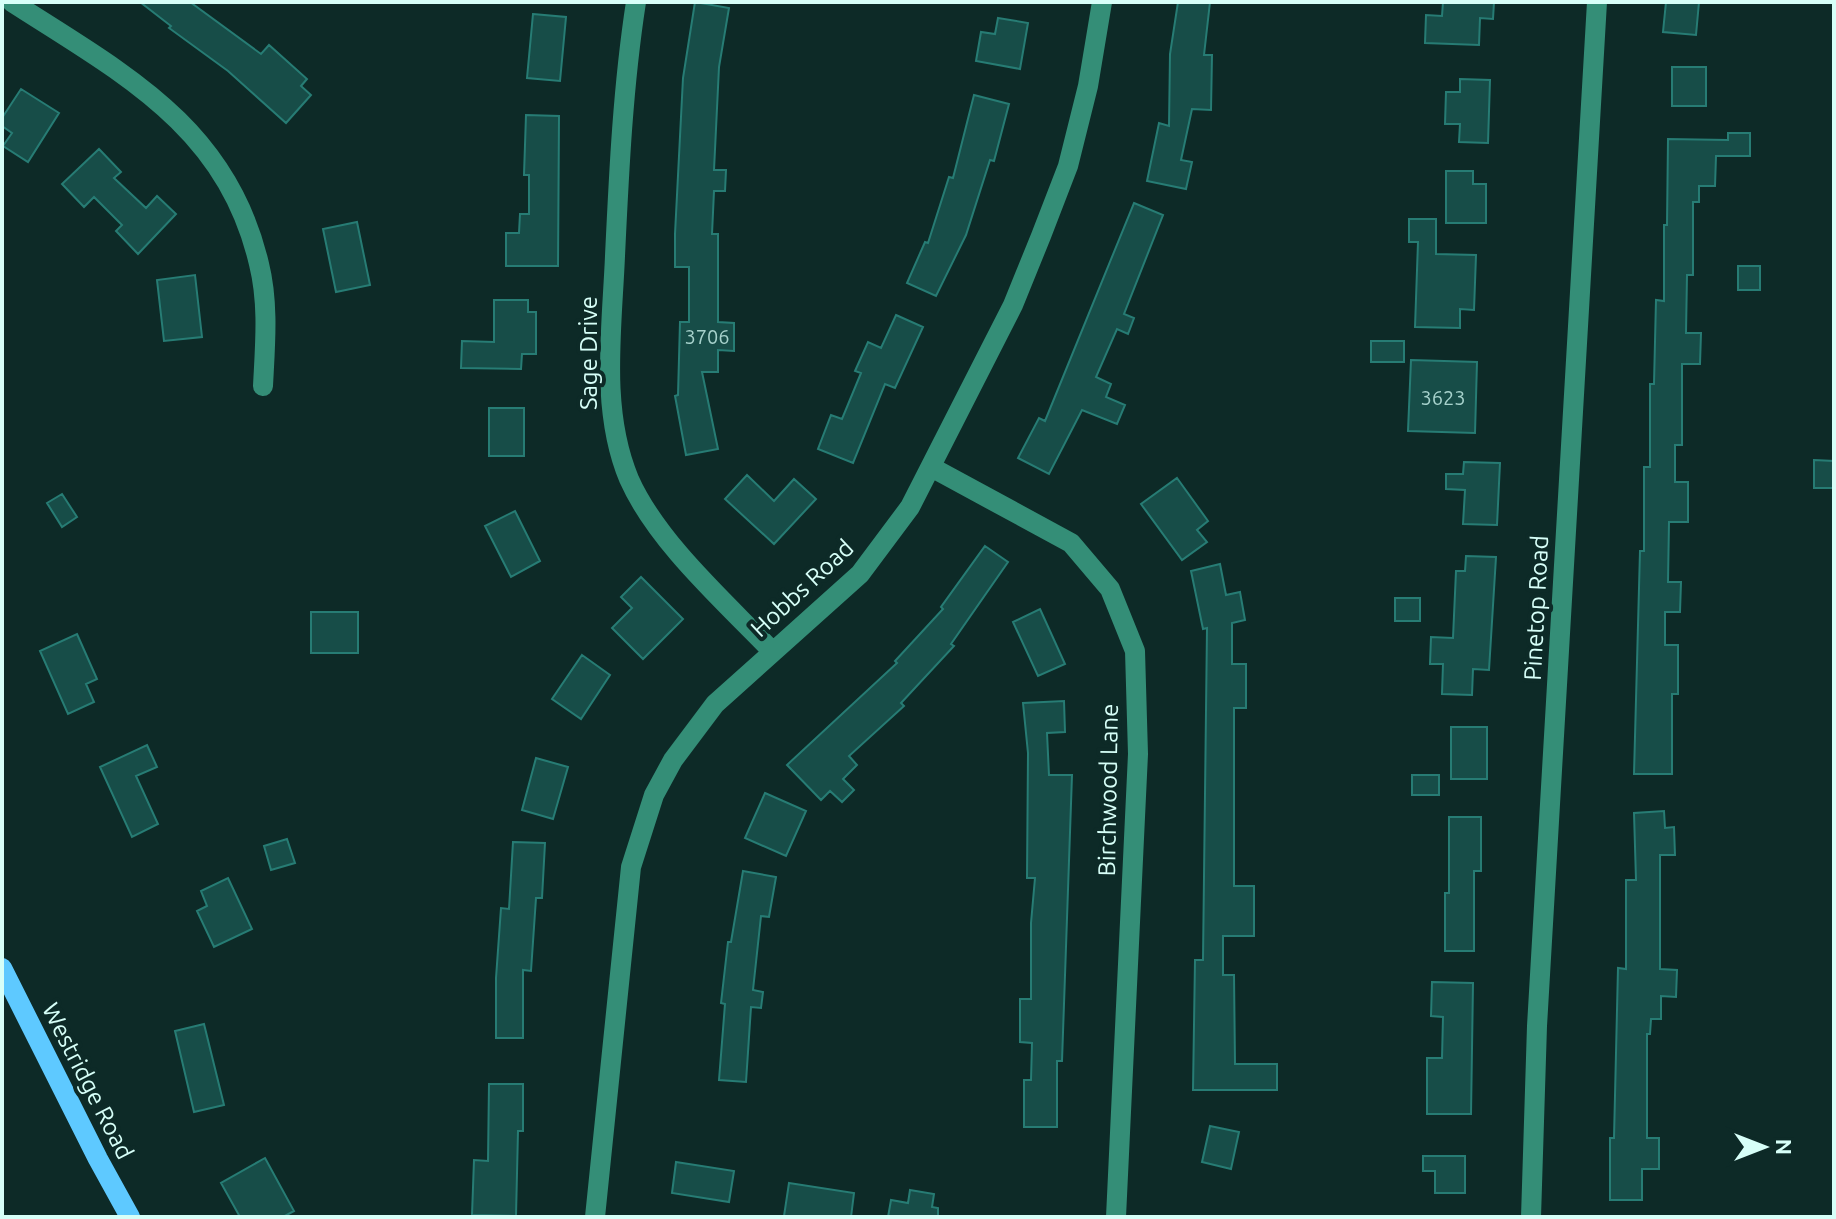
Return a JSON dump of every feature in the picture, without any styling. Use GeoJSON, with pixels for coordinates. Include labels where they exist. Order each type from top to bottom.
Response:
{"type":"FeatureCollection","features":[{"type":"Feature","properties":{"kind":"main road","name":"Westridge Road"},"geometry":{"type":"LineString","coordinates":[[2,968],[130,1217]]}},
{"type":"Feature","properties":{"kind":"street"},"geometry":{"type":"LineString","coordinates":[[12,2],[152,95],[187,127],[217,164],[248,225],[260,266],[266,321],[263,386]]}},
{"type":"Feature","properties":{"kind":"street","name":"Sage Drive"},"geometry":{"type":"LineString","coordinates":[[636,2],[629,48],[619,181],[612,339],[612,412],[618,446],[630,480],[653,523],[772,651]]}},
{"type":"Feature","properties":{"kind":"street","name":"Hobbs Road"},"geometry":{"type":"LineString","coordinates":[[595,1217],[631,867],[654,795],[673,760],[715,704],[860,574],[910,507],[1013,305],[1062,180],[1088,86],[1102,2]]}},
{"type":"Feature","properties":{"kind":"street","name":"Pinetop Road"},"geometry":{"type":"LineString","coordinates":[[1531,1217],[1537,1026],[1597,2]]}},
{"type":"Feature","properties":{"kind":"street","name":"Birchwood Lane"},"geometry":{"type":"LineString","coordinates":[[931,467],[1071,543],[1110,589],[1135,651],[1138,754],[1116,1217]]}},
{"type":"Feature","properties":{"kind":"building"},"geometry":{"type":"Polygon","coordinates":[[[140,2],[190,2],[261,54],[269,45],[307,79],[301,86],[311,95],[286,123],[228,71],[169,28],[171,26],[140,2]]]}},
{"type":"Feature","properties":{"kind":"building"},"geometry":{"type":"Polygon","coordinates":[[[695,2],[729,8],[719,67],[714,170],[726,170],[725,191],[714,191],[712,234],[718,234],[718,322],[734,323],[734,351],[718,350],[718,372],[702,372],[718,449],[686,455],[675,396],[678,395],[680,322],[689,322],[689,267],[675,267],[675,234],[683,78],[695,2]]]}},
{"type":"Feature","properties":{"kind":"building"},"geometry":{"type":"Polygon","coordinates":[[[1178,2],[1210,2],[1204,55],[1212,55],[1211,110],[1192,109],[1181,160],[1192,162],[1186,189],[1147,181],[1159,123],[1169,126],[1170,54],[1178,2]]]}},
{"type":"Feature","properties":{"kind":"building"},"geometry":{"type":"Polygon","coordinates":[[[1443,2],[1494,2],[1493,19],[1480,18],[1479,45],[1425,43],[1426,15],[1442,16],[1443,2]]]}},
{"type":"Feature","properties":{"kind":"building"},"geometry":{"type":"Polygon","coordinates":[[[1666,2],[1699,2],[1696,35],[1663,32],[1666,2]]]}},
{"type":"Feature","properties":{"kind":"building"},"geometry":{"type":"Polygon","coordinates":[[[533,14],[566,17],[560,81],[527,78],[533,14]]]}},
{"type":"Feature","properties":{"kind":"building"},"geometry":{"type":"Polygon","coordinates":[[[998,18],[1028,23],[1020,69],[976,61],[981,32],[995,34],[998,18]]]}},
{"type":"Feature","properties":{"kind":"building"},"geometry":{"type":"Polygon","coordinates":[[[1672,67],[1706,67],[1706,106],[1672,106],[1672,67]]]}},
{"type":"Feature","properties":{"kind":"building"},"geometry":{"type":"Polygon","coordinates":[[[1460,79],[1490,80],[1488,143],[1459,142],[1460,124],[1445,124],[1446,92],[1460,92],[1460,79]]]}},
{"type":"Feature","properties":{"kind":"building"},"geometry":{"type":"Polygon","coordinates":[[[21,89],[59,113],[28,162],[3,146],[12,133],[2,126],[2,118],[21,89]]]}},
{"type":"Feature","properties":{"kind":"building"},"geometry":{"type":"Polygon","coordinates":[[[974,95],[1009,104],[994,161],[990,160],[966,235],[936,296],[907,283],[925,242],[928,243],[949,177],[953,178],[974,95]]]}},
{"type":"Feature","properties":{"kind":"building"},"geometry":{"type":"Polygon","coordinates":[[[526,115],[559,116],[558,266],[506,266],[506,233],[519,233],[520,214],[529,214],[529,175],[524,175],[526,115]]]}},
{"type":"Feature","properties":{"kind":"building"},"geometry":{"type":"Polygon","coordinates":[[[1728,133],[1750,133],[1750,156],[1716,156],[1715,186],[1699,186],[1699,202],[1693,202],[1693,275],[1687,275],[1686,333],[1701,333],[1700,364],[1682,364],[1682,445],[1675,445],[1675,482],[1688,482],[1688,522],[1669,522],[1668,582],[1681,582],[1680,612],[1665,612],[1665,645],[1678,645],[1678,694],[1672,694],[1672,774],[1634,774],[1640,551],[1644,551],[1644,467],[1650,467],[1650,384],[1654,384],[1656,300],[1664,301],[1668,139],[1728,140],[1728,133]]]}},
{"type":"Feature","properties":{"kind":"building"},"geometry":{"type":"Polygon","coordinates":[[[99,149],[121,172],[114,178],[146,208],[157,196],[176,214],[138,254],[116,231],[122,225],[94,197],[84,207],[62,184],[99,149]]]}},
{"type":"Feature","properties":{"kind":"building"},"geometry":{"type":"Polygon","coordinates":[[[1446,171],[1473,171],[1473,184],[1486,184],[1486,223],[1446,223],[1446,171]]]}},
{"type":"Feature","properties":{"kind":"building"},"geometry":{"type":"Polygon","coordinates":[[[1134,203],[1163,215],[1124,314],[1134,318],[1128,334],[1117,329],[1096,377],[1111,384],[1106,397],[1125,405],[1117,424],[1082,410],[1049,474],[1018,458],[1039,418],[1045,421],[1134,203]]]}},
{"type":"Feature","properties":{"kind":"building"},"geometry":{"type":"Polygon","coordinates":[[[1409,219],[1436,219],[1436,254],[1476,255],[1474,310],[1460,309],[1460,328],[1415,327],[1418,242],[1409,242],[1409,219]]]}},
{"type":"Feature","properties":{"kind":"building"},"geometry":{"type":"Polygon","coordinates":[[[357,222],[370,285],[336,292],[323,229],[357,222]]]}},
{"type":"Feature","properties":{"kind":"building"},"geometry":{"type":"Polygon","coordinates":[[[1738,266],[1760,266],[1760,290],[1738,290],[1738,266]]]}},
{"type":"Feature","properties":{"kind":"building"},"geometry":{"type":"Polygon","coordinates":[[[195,275],[202,337],[164,341],[157,280],[195,275]]]}},
{"type":"Feature","properties":{"kind":"building"},"geometry":{"type":"Polygon","coordinates":[[[494,300],[528,300],[528,312],[536,312],[536,354],[522,354],[521,369],[461,368],[462,341],[494,342],[494,300]]]}},
{"type":"Feature","properties":{"kind":"building"},"geometry":{"type":"Polygon","coordinates":[[[896,315],[923,327],[895,388],[885,384],[853,463],[818,449],[831,415],[842,419],[861,373],[855,371],[868,342],[881,348],[896,315]]]}},
{"type":"Feature","properties":{"kind":"building"},"geometry":{"type":"Polygon","coordinates":[[[1371,341],[1404,341],[1404,362],[1371,362],[1371,341]]]}},
{"type":"Feature","properties":{"kind":"building"},"geometry":{"type":"Polygon","coordinates":[[[1411,360],[1477,362],[1475,433],[1408,431],[1411,360]]]}},
{"type":"Feature","properties":{"kind":"building"},"geometry":{"type":"Polygon","coordinates":[[[489,408],[524,408],[524,456],[489,456],[489,408]]]}},
{"type":"Feature","properties":{"kind":"building"},"geometry":{"type":"Polygon","coordinates":[[[1814,460],[1834,461],[1834,488],[1814,488],[1814,460]]]}},
{"type":"Feature","properties":{"kind":"building"},"geometry":{"type":"Polygon","coordinates":[[[1464,462],[1500,463],[1497,525],[1463,524],[1465,490],[1446,489],[1446,474],[1463,474],[1464,462]]]}},
{"type":"Feature","properties":{"kind":"building"},"geometry":{"type":"Polygon","coordinates":[[[747,475],[774,501],[794,479],[816,499],[774,544],[725,499],[747,475]]]}},
{"type":"Feature","properties":{"kind":"building"},"geometry":{"type":"Polygon","coordinates":[[[1177,478],[1208,521],[1197,530],[1207,542],[1182,560],[1141,504],[1177,478]]]}},
{"type":"Feature","properties":{"kind":"building"},"geometry":{"type":"Polygon","coordinates":[[[62,494],[77,517],[62,527],[47,503],[62,494]]]}},
{"type":"Feature","properties":{"kind":"building"},"geometry":{"type":"Polygon","coordinates":[[[515,511],[540,561],[511,577],[485,526],[515,511]]]}},
{"type":"Feature","properties":{"kind":"building"},"geometry":{"type":"Polygon","coordinates":[[[985,546],[1008,562],[951,644],[954,646],[901,703],[904,706],[849,756],[857,765],[843,779],[854,790],[842,802],[830,791],[821,800],[787,765],[897,663],[895,661],[943,609],[941,607],[985,546]]]}},
{"type":"Feature","properties":{"kind":"building"},"geometry":{"type":"Polygon","coordinates":[[[1466,556],[1496,557],[1489,670],[1473,669],[1472,695],[1442,694],[1443,664],[1430,664],[1431,637],[1453,638],[1456,571],[1465,571],[1466,556]]]}},
{"type":"Feature","properties":{"kind":"building"},"geometry":{"type":"Polygon","coordinates":[[[1220,564],[1226,595],[1240,592],[1245,620],[1232,623],[1232,664],[1246,664],[1246,708],[1234,708],[1234,886],[1254,886],[1254,936],[1223,936],[1223,975],[1234,975],[1235,1064],[1277,1064],[1277,1090],[1193,1090],[1195,960],[1203,960],[1207,628],[1203,629],[1191,571],[1220,564]]]}},
{"type":"Feature","properties":{"kind":"building"},"geometry":{"type":"Polygon","coordinates":[[[641,577],[683,619],[643,659],[612,628],[632,608],[621,597],[641,577]]]}},
{"type":"Feature","properties":{"kind":"building"},"geometry":{"type":"Polygon","coordinates":[[[1395,598],[1420,598],[1420,621],[1395,621],[1395,598]]]}},
{"type":"Feature","properties":{"kind":"building"},"geometry":{"type":"Polygon","coordinates":[[[1040,609],[1065,664],[1038,676],[1013,622],[1040,609]]]}},
{"type":"Feature","properties":{"kind":"building"},"geometry":{"type":"Polygon","coordinates":[[[311,612],[358,612],[358,653],[311,653],[311,612]]]}},
{"type":"Feature","properties":{"kind":"building"},"geometry":{"type":"Polygon","coordinates":[[[77,634],[97,679],[86,684],[94,702],[68,714],[40,651],[77,634]]]}},
{"type":"Feature","properties":{"kind":"building"},"geometry":{"type":"Polygon","coordinates":[[[582,655],[610,675],[581,719],[552,699],[582,655]]]}},
{"type":"Feature","properties":{"kind":"building"},"geometry":{"type":"Polygon","coordinates":[[[1064,701],[1065,732],[1047,733],[1049,775],[1072,775],[1062,1061],[1057,1061],[1057,1127],[1024,1127],[1024,1080],[1031,1080],[1032,1043],[1020,1042],[1020,999],[1031,999],[1031,923],[1035,878],[1027,878],[1028,753],[1023,703],[1064,701]]]}},
{"type":"Feature","properties":{"kind":"building"},"geometry":{"type":"Polygon","coordinates":[[[1451,727],[1487,727],[1487,779],[1451,779],[1451,727]]]}},
{"type":"Feature","properties":{"kind":"building"},"geometry":{"type":"Polygon","coordinates":[[[147,745],[157,767],[136,776],[158,824],[132,837],[100,767],[147,745]]]}},
{"type":"Feature","properties":{"kind":"building"},"geometry":{"type":"Polygon","coordinates":[[[536,758],[568,767],[553,819],[522,810],[536,758]]]}},
{"type":"Feature","properties":{"kind":"building"},"geometry":{"type":"Polygon","coordinates":[[[1412,775],[1439,775],[1439,795],[1412,795],[1412,775]]]}},
{"type":"Feature","properties":{"kind":"building"},"geometry":{"type":"Polygon","coordinates":[[[765,793],[806,811],[786,856],[745,838],[765,793]]]}},
{"type":"Feature","properties":{"kind":"building"},"geometry":{"type":"Polygon","coordinates":[[[1664,811],[1665,828],[1674,827],[1675,855],[1660,855],[1660,969],[1677,970],[1676,997],[1661,996],[1661,1019],[1651,1019],[1650,1034],[1647,1034],[1647,1138],[1659,1138],[1659,1169],[1642,1169],[1642,1200],[1610,1200],[1618,968],[1626,969],[1626,880],[1636,880],[1634,813],[1664,811]]]}},
{"type":"Feature","properties":{"kind":"building"},"geometry":{"type":"Polygon","coordinates":[[[1449,817],[1481,817],[1481,871],[1474,871],[1474,951],[1445,951],[1449,817]]]}},
{"type":"Feature","properties":{"kind":"building"},"geometry":{"type":"Polygon","coordinates":[[[287,839],[295,863],[271,870],[264,846],[287,839]]]}},
{"type":"Feature","properties":{"kind":"building"},"geometry":{"type":"Polygon","coordinates":[[[513,842],[545,843],[542,898],[536,898],[531,971],[523,970],[523,1038],[496,1038],[501,908],[509,909],[513,842]]]}},
{"type":"Feature","properties":{"kind":"building"},"geometry":{"type":"Polygon","coordinates":[[[743,871],[776,877],[769,917],[761,916],[753,990],[763,992],[761,1008],[751,1007],[746,1082],[719,1080],[725,1004],[721,1003],[728,942],[731,942],[743,871]]]}},
{"type":"Feature","properties":{"kind":"building"},"geometry":{"type":"Polygon","coordinates":[[[228,878],[252,929],[214,947],[197,911],[207,906],[201,891],[228,878]]]}},
{"type":"Feature","properties":{"kind":"building"},"geometry":{"type":"Polygon","coordinates":[[[1432,982],[1473,983],[1471,1114],[1427,1114],[1427,1058],[1442,1058],[1443,1017],[1431,1016],[1432,982]]]}},
{"type":"Feature","properties":{"kind":"building"},"geometry":{"type":"Polygon","coordinates":[[[204,1024],[224,1105],[194,1112],[175,1031],[204,1024]]]}},
{"type":"Feature","properties":{"kind":"building"},"geometry":{"type":"Polygon","coordinates":[[[489,1084],[523,1084],[523,1131],[518,1131],[516,1216],[472,1215],[474,1160],[488,1161],[489,1084]]]}},
{"type":"Feature","properties":{"kind":"building"},"geometry":{"type":"Polygon","coordinates":[[[1210,1126],[1239,1132],[1231,1169],[1202,1162],[1210,1126]]]}},
{"type":"Feature","properties":{"kind":"building"},"geometry":{"type":"Polygon","coordinates":[[[1423,1156],[1465,1156],[1465,1193],[1435,1193],[1435,1171],[1423,1171],[1423,1156]]]}},
{"type":"Feature","properties":{"kind":"building"},"geometry":{"type":"Polygon","coordinates":[[[265,1158],[294,1211],[283,1217],[240,1217],[221,1183],[265,1158]]]}},
{"type":"Feature","properties":{"kind":"building"},"geometry":{"type":"Polygon","coordinates":[[[676,1162],[734,1171],[729,1202],[672,1193],[676,1162]]]}},
{"type":"Feature","properties":{"kind":"building"},"geometry":{"type":"Polygon","coordinates":[[[789,1183],[854,1193],[851,1217],[784,1216],[789,1183]]]}},
{"type":"Feature","properties":{"kind":"building"},"geometry":{"type":"Polygon","coordinates":[[[910,1190],[934,1194],[932,1207],[938,1208],[938,1217],[888,1217],[891,1200],[908,1203],[910,1190]]]}}]}
